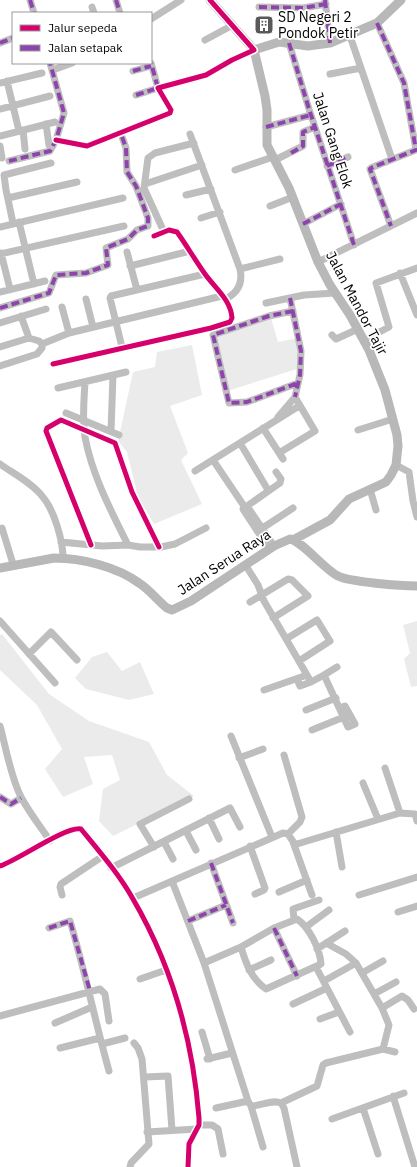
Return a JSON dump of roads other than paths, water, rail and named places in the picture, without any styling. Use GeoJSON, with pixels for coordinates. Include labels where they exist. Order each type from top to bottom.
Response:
{"type":"FeatureCollection","features":[{"type":"Feature","properties":{"kind":"main road","name":"Jalan Mandor Tajir"},"geometry":{"type":"LineString","coordinates":[[210,0],[231,26],[254,50],[264,84],[267,110],[267,145],[293,197],[318,262],[335,293],[358,329],[381,379],[393,419],[398,446],[396,465],[392,475],[386,482],[349,499],[324,524],[294,540]]}},
{"type":"Feature","properties":{"kind":"main road"},"geometry":{"type":"LineString","coordinates":[[254,50],[271,44],[289,42],[308,46],[330,43],[350,36],[377,22],[401,0]]}},
{"type":"Feature","properties":{"kind":"main road","name":"Jalan Serua Raya"},"geometry":{"type":"LineString","coordinates":[[0,568],[41,559],[63,558],[102,566],[124,574],[138,582],[167,608],[172,610],[191,601],[271,548],[285,540],[294,540],[327,569],[344,579],[417,586]]}},
{"type":"Feature","properties":{"kind":"street"},"geometry":{"type":"LineString","coordinates":[[30,0],[34,12]]}},
{"type":"Feature","properties":{"kind":"street"},"geometry":{"type":"LineString","coordinates":[[116,0],[120,12]]}},
{"type":"Feature","properties":{"kind":"street"},"geometry":{"type":"LineString","coordinates":[[152,18],[181,0]]}},
{"type":"Feature","properties":{"kind":"street"},"geometry":{"type":"LineString","coordinates":[[259,7],[303,8],[325,2],[330,43]]}},
{"type":"Feature","properties":{"kind":"street"},"geometry":{"type":"LineString","coordinates":[[377,22],[404,83],[416,150],[373,166],[370,172],[391,226]]}},
{"type":"Feature","properties":{"kind":"street"},"geometry":{"type":"LineString","coordinates":[[205,40],[231,26]]}},
{"type":"Feature","properties":{"kind":"street"},"geometry":{"type":"LineString","coordinates":[[350,36],[392,159]]}},
{"type":"Feature","properties":{"kind":"street"},"geometry":{"type":"LineString","coordinates":[[0,43],[12,38]]}},
{"type":"Feature","properties":{"kind":"street","name":"Jalan Gang Elok"},"geometry":{"type":"LineString","coordinates":[[289,42],[327,166],[354,245]]}},
{"type":"Feature","properties":{"kind":"street"},"geometry":{"type":"LineString","coordinates":[[136,95],[206,75],[232,60],[254,50]]}},
{"type":"Feature","properties":{"kind":"street"},"geometry":{"type":"LineString","coordinates":[[9,161],[50,151],[56,140],[64,113],[51,67],[67,64]]}},
{"type":"Feature","properties":{"kind":"street"},"geometry":{"type":"LineString","coordinates":[[56,140],[85,146],[121,134],[171,113],[158,88],[151,64],[132,71]]}},
{"type":"Feature","properties":{"kind":"street"},"geometry":{"type":"LineString","coordinates":[[330,74],[361,68]]}},
{"type":"Feature","properties":{"kind":"street"},"geometry":{"type":"LineString","coordinates":[[26,149],[4,82],[42,73]]}},
{"type":"Feature","properties":{"kind":"street"},"geometry":{"type":"LineString","coordinates":[[0,109],[50,96]]}},
{"type":"Feature","properties":{"kind":"street"},"geometry":{"type":"LineString","coordinates":[[266,128],[311,115]]}},
{"type":"Feature","properties":{"kind":"street"},"geometry":{"type":"LineString","coordinates":[[0,136],[55,122]]}},
{"type":"Feature","properties":{"kind":"street"},"geometry":{"type":"LineString","coordinates":[[46,124],[49,145]]}},
{"type":"Feature","properties":{"kind":"street"},"geometry":{"type":"LineString","coordinates":[[235,170],[274,159],[303,146],[303,132],[315,127]]}},
{"type":"Feature","properties":{"kind":"street"},"geometry":{"type":"LineString","coordinates":[[0,308],[49,293],[56,275],[86,273],[108,265],[106,248],[128,239],[137,230],[148,226],[148,218],[136,186],[127,172],[126,148],[121,134]]}},
{"type":"Feature","properties":{"kind":"street"},"geometry":{"type":"LineString","coordinates":[[42,344],[69,333],[224,298],[235,292],[242,282],[240,269],[190,134]]}},
{"type":"Feature","properties":{"kind":"street"},"geometry":{"type":"LineString","coordinates":[[164,232],[146,193],[145,184],[148,158],[152,155],[194,143]]}},
{"type":"Feature","properties":{"kind":"street"},"geometry":{"type":"LineString","coordinates":[[0,146],[2,158]]}},
{"type":"Feature","properties":{"kind":"street"},"geometry":{"type":"LineString","coordinates":[[327,166],[348,157]]}},
{"type":"Feature","properties":{"kind":"street"},"geometry":{"type":"LineString","coordinates":[[34,284],[25,248],[8,198],[4,175],[51,163]]}},
{"type":"Feature","properties":{"kind":"street"},"geometry":{"type":"LineString","coordinates":[[145,184],[202,165]]}},
{"type":"Feature","properties":{"kind":"street"},"geometry":{"type":"LineString","coordinates":[[8,198],[77,182]]}},
{"type":"Feature","properties":{"kind":"street"},"geometry":{"type":"LineString","coordinates":[[186,195],[211,189]]}},
{"type":"Feature","properties":{"kind":"street"},"geometry":{"type":"LineString","coordinates":[[270,206],[293,197]]}},
{"type":"Feature","properties":{"kind":"street"},"geometry":{"type":"LineString","coordinates":[[0,227],[123,198]]}},
{"type":"Feature","properties":{"kind":"street"},"geometry":{"type":"LineString","coordinates":[[303,224],[341,204]]}},
{"type":"Feature","properties":{"kind":"street"},"geometry":{"type":"LineString","coordinates":[[201,218],[220,212]]}},
{"type":"Feature","properties":{"kind":"street"},"geometry":{"type":"LineString","coordinates":[[318,262],[417,213]]}},
{"type":"Feature","properties":{"kind":"street"},"geometry":{"type":"LineString","coordinates":[[10,289],[1,254],[124,226]]}},
{"type":"Feature","properties":{"kind":"street"},"geometry":{"type":"LineString","coordinates":[[53,364],[122,347],[211,328],[230,322],[232,313],[224,298],[205,274],[177,232],[173,230],[154,236]]}},
{"type":"Feature","properties":{"kind":"street"},"geometry":{"type":"LineString","coordinates":[[130,266],[190,251]]}},
{"type":"Feature","properties":{"kind":"street"},"geometry":{"type":"LineString","coordinates":[[127,252],[137,290]]}},
{"type":"Feature","properties":{"kind":"street"},"geometry":{"type":"LineString","coordinates":[[240,269],[280,259]]}},
{"type":"Feature","properties":{"kind":"street"},"geometry":{"type":"LineString","coordinates":[[370,337],[389,327],[376,284],[400,273],[417,268]]}},
{"type":"Feature","properties":{"kind":"street"},"geometry":{"type":"LineString","coordinates":[[400,273],[417,315]]}},
{"type":"Feature","properties":{"kind":"street"},"geometry":{"type":"LineString","coordinates":[[122,347],[110,298],[112,295],[205,274]]}},
{"type":"Feature","properties":{"kind":"street"},"geometry":{"type":"LineString","coordinates":[[0,292],[45,281]]}},
{"type":"Feature","properties":{"kind":"street"},"geometry":{"type":"LineString","coordinates":[[266,303],[304,295],[335,293]]}},
{"type":"Feature","properties":{"kind":"street"},"geometry":{"type":"LineString","coordinates":[[277,419],[295,397],[298,383],[301,351],[290,298]]}},
{"type":"Feature","properties":{"kind":"street"},"geometry":{"type":"LineString","coordinates":[[86,299],[93,327]]}},
{"type":"Feature","properties":{"kind":"street"},"geometry":{"type":"LineString","coordinates":[[62,307],[69,333]]}},
{"type":"Feature","properties":{"kind":"street"},"geometry":{"type":"LineString","coordinates":[[0,323],[46,310]]}},
{"type":"Feature","properties":{"kind":"street"},"geometry":{"type":"LineString","coordinates":[[293,310],[269,316],[213,335],[229,403],[247,402],[298,383]]}},
{"type":"Feature","properties":{"kind":"street"},"geometry":{"type":"LineString","coordinates":[[21,316],[29,338]]}},
{"type":"Feature","properties":{"kind":"street"},"geometry":{"type":"LineString","coordinates":[[332,335],[336,339],[358,329]]}},
{"type":"Feature","properties":{"kind":"street"},"geometry":{"type":"LineString","coordinates":[[0,347],[29,338],[39,341],[42,344]]}},
{"type":"Feature","properties":{"kind":"street"},"geometry":{"type":"LineString","coordinates":[[0,366],[37,354],[42,348],[42,344]]}},
{"type":"Feature","properties":{"kind":"street"},"geometry":{"type":"LineString","coordinates":[[58,388],[126,372]]}},
{"type":"Feature","properties":{"kind":"street"},"geometry":{"type":"LineString","coordinates":[[111,431],[113,375]]}},
{"type":"Feature","properties":{"kind":"street"},"geometry":{"type":"LineString","coordinates":[[85,382],[84,425],[94,467],[107,503],[128,545]]}},
{"type":"Feature","properties":{"kind":"street"},"geometry":{"type":"LineString","coordinates":[[263,428],[281,456],[315,431],[295,397]]}},
{"type":"Feature","properties":{"kind":"street"},"geometry":{"type":"LineString","coordinates":[[195,471],[299,406]]}},
{"type":"Feature","properties":{"kind":"street"},"geometry":{"type":"LineString","coordinates":[[66,413],[116,445],[132,492],[160,547]]}},
{"type":"Feature","properties":{"kind":"street"},"geometry":{"type":"LineString","coordinates":[[358,430],[393,419]]}},
{"type":"Feature","properties":{"kind":"street"},"geometry":{"type":"LineString","coordinates":[[91,545],[46,431],[47,428],[61,420],[111,431],[119,435]]}},
{"type":"Feature","properties":{"kind":"street"},"geometry":{"type":"LineString","coordinates":[[240,443],[268,490]]}},
{"type":"Feature","properties":{"kind":"street"},"geometry":{"type":"LineString","coordinates":[[213,460],[246,506],[271,548]]}},
{"type":"Feature","properties":{"kind":"street"},"geometry":{"type":"LineString","coordinates":[[0,464],[43,497],[53,516],[61,542],[63,558]]}},
{"type":"Feature","properties":{"kind":"street"},"geometry":{"type":"LineString","coordinates":[[396,465],[409,472],[414,479],[413,501],[417,517]]}},
{"type":"Feature","properties":{"kind":"street"},"geometry":{"type":"LineString","coordinates":[[246,506],[280,483],[281,479],[276,472]]}},
{"type":"Feature","properties":{"kind":"street"},"geometry":{"type":"LineString","coordinates":[[370,489],[376,510]]}},
{"type":"Feature","properties":{"kind":"street"},"geometry":{"type":"LineString","coordinates":[[260,530],[293,508]]}},
{"type":"Feature","properties":{"kind":"street"},"geometry":{"type":"LineString","coordinates":[[2,528],[13,564]]}},
{"type":"Feature","properties":{"kind":"street"},"geometry":{"type":"LineString","coordinates":[[61,542],[91,545],[160,547],[169,545],[206,528]]}},
{"type":"Feature","properties":{"kind":"street"},"geometry":{"type":"LineString","coordinates":[[246,566],[273,618],[311,682]]}},
{"type":"Feature","properties":{"kind":"street"},"geometry":{"type":"LineString","coordinates":[[250,602],[288,579],[292,580],[308,596],[273,618]]}},
{"type":"Feature","properties":{"kind":"street"},"geometry":{"type":"LineString","coordinates":[[286,639],[317,620],[330,641],[299,661]]}},
{"type":"Feature","properties":{"kind":"street"},"geometry":{"type":"LineString","coordinates":[[0,621],[55,683]]}},
{"type":"Feature","properties":{"kind":"street"},"geometry":{"type":"LineString","coordinates":[[29,654],[50,632],[77,660]]}},
{"type":"Feature","properties":{"kind":"street"},"geometry":{"type":"LineString","coordinates":[[297,679],[300,686],[311,682],[337,667]]}},
{"type":"Feature","properties":{"kind":"street"},"geometry":{"type":"LineString","coordinates":[[264,690],[307,675]]}},
{"type":"Feature","properties":{"kind":"street"},"geometry":{"type":"LineString","coordinates":[[324,675],[336,698],[340,708],[348,727],[355,724],[345,706],[340,708]]}},
{"type":"Feature","properties":{"kind":"street"},"geometry":{"type":"LineString","coordinates":[[306,710],[336,698]]}},
{"type":"Feature","properties":{"kind":"street"},"geometry":{"type":"LineString","coordinates":[[312,730],[344,717]]}},
{"type":"Feature","properties":{"kind":"street"},"geometry":{"type":"LineString","coordinates":[[0,726],[14,782],[21,798],[50,840]]}},
{"type":"Feature","properties":{"kind":"street"},"geometry":{"type":"LineString","coordinates":[[231,736],[272,837]]}},
{"type":"Feature","properties":{"kind":"street"},"geometry":{"type":"LineString","coordinates":[[239,758],[263,749]]}},
{"type":"Feature","properties":{"kind":"street"},"geometry":{"type":"LineString","coordinates":[[284,755],[302,817],[300,822],[288,834]]}},
{"type":"Feature","properties":{"kind":"street"},"geometry":{"type":"LineString","coordinates":[[385,768],[400,813]]}},
{"type":"Feature","properties":{"kind":"street"},"geometry":{"type":"LineString","coordinates":[[363,783],[378,819]]}},
{"type":"Feature","properties":{"kind":"street"},"geometry":{"type":"LineString","coordinates":[[0,797],[11,804],[21,798]]}},
{"type":"Feature","properties":{"kind":"street"},"geometry":{"type":"LineString","coordinates":[[154,847],[140,824],[189,799]]}},
{"type":"Feature","properties":{"kind":"street"},"geometry":{"type":"LineString","coordinates":[[111,868],[230,808],[240,827]]}},
{"type":"Feature","properties":{"kind":"street"},"geometry":{"type":"LineString","coordinates":[[294,842],[297,844],[400,813],[416,817]]}},
{"type":"Feature","properties":{"kind":"street"},"geometry":{"type":"LineString","coordinates":[[209,818],[219,839]]}},
{"type":"Feature","properties":{"kind":"street"},"geometry":{"type":"LineString","coordinates":[[0,866],[50,840],[75,829],[81,828],[133,898],[149,928],[166,970],[182,1015],[192,1055],[197,1093],[198,1127],[189,1144],[188,1167]]}},
{"type":"Feature","properties":{"kind":"street"},"geometry":{"type":"LineString","coordinates":[[186,830],[196,850]]}},
{"type":"Feature","properties":{"kind":"street"},"geometry":{"type":"LineString","coordinates":[[336,832],[342,867]]}},
{"type":"Feature","properties":{"kind":"street"},"geometry":{"type":"LineString","coordinates":[[133,898],[283,833],[288,834],[294,842],[312,895]]}},
{"type":"Feature","properties":{"kind":"street"},"geometry":{"type":"LineString","coordinates":[[164,842],[173,859]]}},
{"type":"Feature","properties":{"kind":"street"},"geometry":{"type":"LineString","coordinates":[[250,846],[265,888],[264,890],[255,894]]}},
{"type":"Feature","properties":{"kind":"street"},"geometry":{"type":"LineString","coordinates":[[62,895],[60,887],[61,884],[103,856]]}},
{"type":"Feature","properties":{"kind":"street"},"geometry":{"type":"LineString","coordinates":[[211,863],[233,922]]}},
{"type":"Feature","properties":{"kind":"street"},"geometry":{"type":"LineString","coordinates":[[359,895],[417,877]]}},
{"type":"Feature","properties":{"kind":"street"},"geometry":{"type":"LineString","coordinates":[[279,892],[307,880]]}},
{"type":"Feature","properties":{"kind":"street"},"geometry":{"type":"LineString","coordinates":[[172,881],[204,963],[263,1147]]}},
{"type":"Feature","properties":{"kind":"street"},"geometry":{"type":"LineString","coordinates":[[294,920],[293,909],[319,900]]}},
{"type":"Feature","properties":{"kind":"street"},"geometry":{"type":"LineString","coordinates":[[188,921],[226,905]]}},
{"type":"Feature","properties":{"kind":"street"},"geometry":{"type":"LineString","coordinates":[[398,912],[417,906]]}},
{"type":"Feature","properties":{"kind":"street"},"geometry":{"type":"LineString","coordinates":[[306,927],[330,910]]}},
{"type":"Feature","properties":{"kind":"street"},"geometry":{"type":"LineString","coordinates":[[204,963],[242,947],[274,928],[294,920],[298,920],[306,927],[317,949],[321,962],[316,967],[266,989],[248,970],[242,947]]}},
{"type":"Feature","properties":{"kind":"street"},"geometry":{"type":"LineString","coordinates":[[49,928],[70,921],[90,991],[92,1007],[109,1071]]}},
{"type":"Feature","properties":{"kind":"street"},"geometry":{"type":"LineString","coordinates":[[274,928],[297,976]]}},
{"type":"Feature","properties":{"kind":"street"},"geometry":{"type":"LineString","coordinates":[[317,949],[345,932]]}},
{"type":"Feature","properties":{"kind":"street"},"geometry":{"type":"LineString","coordinates":[[326,943],[346,954],[356,963],[382,1008],[389,1025],[383,1050]]}},
{"type":"Feature","properties":{"kind":"street"},"geometry":{"type":"LineString","coordinates":[[248,970],[271,960]]}},
{"type":"Feature","properties":{"kind":"street"},"geometry":{"type":"LineString","coordinates":[[362,973],[383,961]]}},
{"type":"Feature","properties":{"kind":"street"},"geometry":{"type":"LineString","coordinates":[[324,981],[356,963]]}},
{"type":"Feature","properties":{"kind":"street"},"geometry":{"type":"LineString","coordinates":[[316,967],[350,1032]]}},
{"type":"Feature","properties":{"kind":"street"},"geometry":{"type":"LineString","coordinates":[[140,979],[166,970]]}},
{"type":"Feature","properties":{"kind":"street"},"geometry":{"type":"LineString","coordinates":[[374,994],[396,982]]}},
{"type":"Feature","properties":{"kind":"street"},"geometry":{"type":"LineString","coordinates":[[294,1004],[327,988]]}},
{"type":"Feature","properties":{"kind":"street"},"geometry":{"type":"LineString","coordinates":[[0,1016],[90,991],[100,990],[104,992],[109,1021]]}},
{"type":"Feature","properties":{"kind":"street"},"geometry":{"type":"LineString","coordinates":[[382,1008],[402,996],[408,1000],[414,1009]]}},
{"type":"Feature","properties":{"kind":"street"},"geometry":{"type":"LineString","coordinates":[[55,1023],[92,1007]]}},
{"type":"Feature","properties":{"kind":"street"},"geometry":{"type":"LineString","coordinates":[[320,1019],[339,1012]]}},
{"type":"Feature","properties":{"kind":"street"},"geometry":{"type":"LineString","coordinates":[[202,1032],[208,1059],[232,1053]]}},
{"type":"Feature","properties":{"kind":"street"},"geometry":{"type":"LineString","coordinates":[[60,1048],[125,1038]]}},
{"type":"Feature","properties":{"kind":"street"},"geometry":{"type":"LineString","coordinates":[[130,1167],[131,1163],[149,1144],[144,1096],[145,1077],[141,1055],[134,1042]]}},
{"type":"Feature","properties":{"kind":"street"},"geometry":{"type":"LineString","coordinates":[[216,1108],[250,1103],[281,1102],[317,1086],[323,1065],[326,1063],[383,1050],[395,1052]]}},
{"type":"Feature","properties":{"kind":"street"},"geometry":{"type":"LineString","coordinates":[[145,1077],[168,1076],[172,1130]]}},
{"type":"Feature","properties":{"kind":"street"},"geometry":{"type":"LineString","coordinates":[[332,1119],[404,1093]]}},
{"type":"Feature","properties":{"kind":"street"},"geometry":{"type":"LineString","coordinates":[[393,1096],[415,1167]]}},
{"type":"Feature","properties":{"kind":"street"},"geometry":{"type":"LineString","coordinates":[[281,1102],[284,1108],[297,1167]]}},
{"type":"Feature","properties":{"kind":"street"},"geometry":{"type":"LineString","coordinates":[[363,1108],[378,1154]]}},
{"type":"Feature","properties":{"kind":"street"},"geometry":{"type":"LineString","coordinates":[[147,1132],[212,1125],[218,1129],[223,1154]]}},
{"type":"Feature","properties":{"kind":"place","name":"SD Negeri 2 Pondok Petir"},"geometry":{"type":"Point","coordinates":[264,25]}}]}
